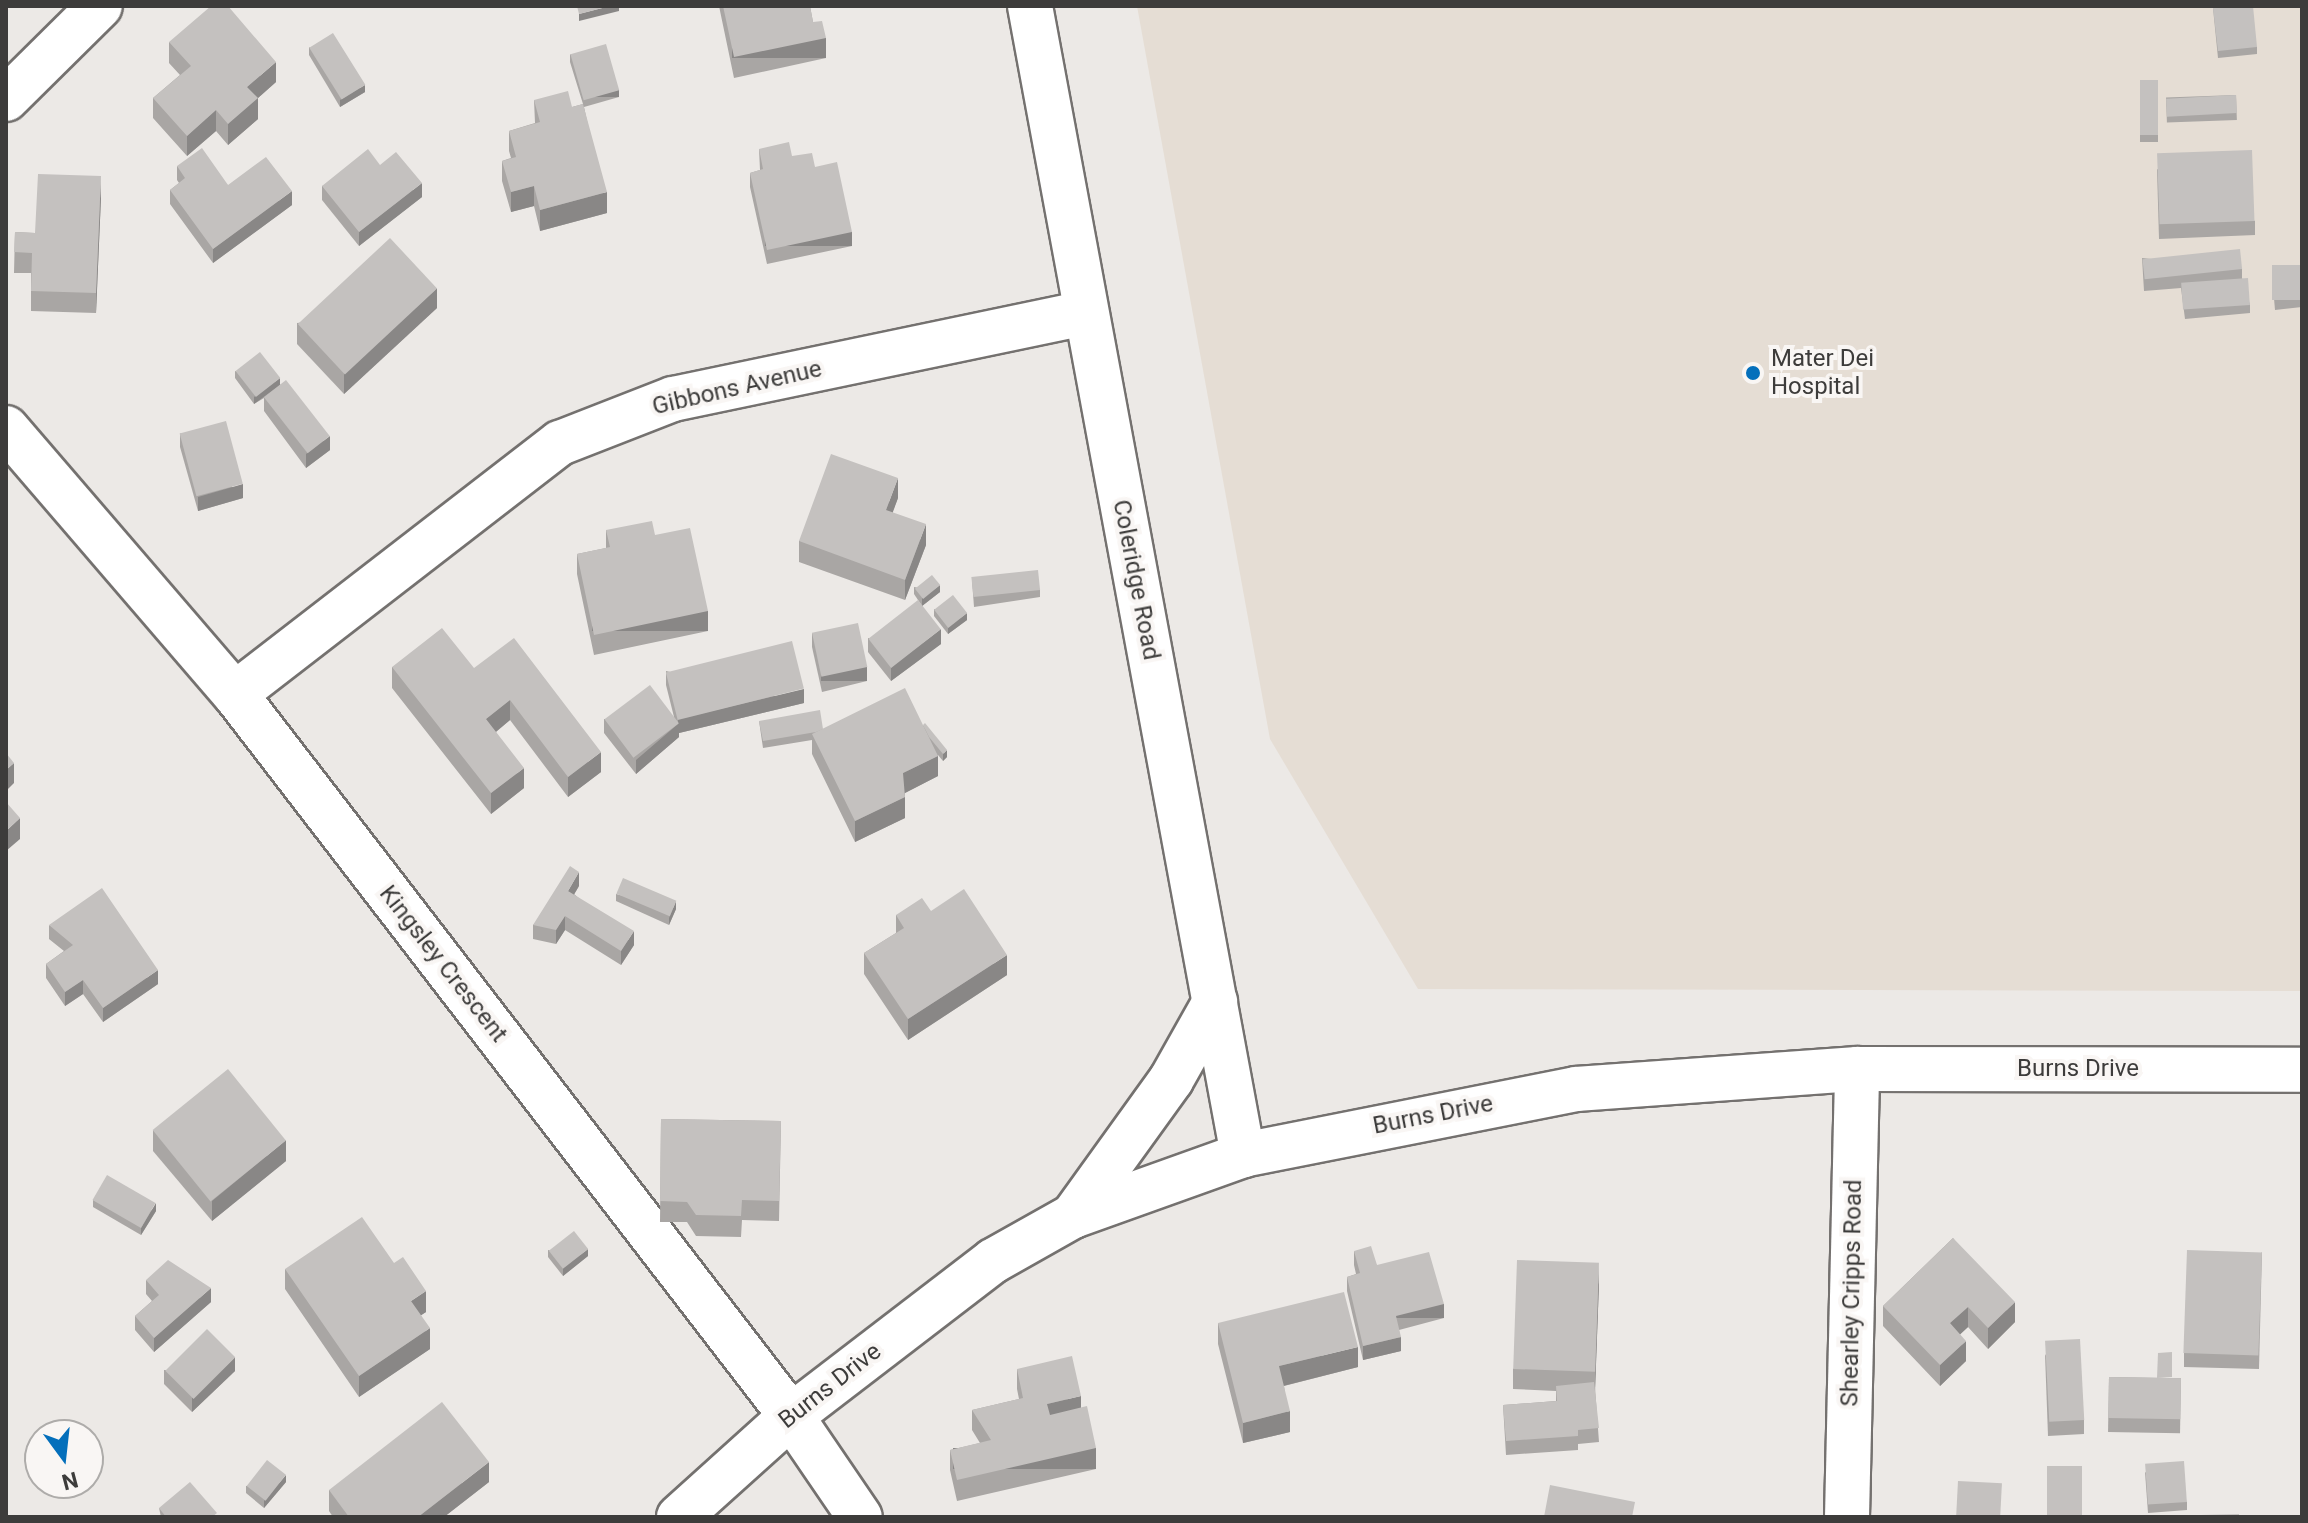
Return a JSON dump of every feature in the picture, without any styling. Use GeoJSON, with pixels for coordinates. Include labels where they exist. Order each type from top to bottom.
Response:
{"type":"FeatureCollection","features":[{"type":"Feature","properties":{"kind":"street"},"geometry":{"type":"LineString","coordinates":[[6,99],[100,6]]}},
{"type":"Feature","properties":{"kind":"street","name":"Coleridge Road"},"geometry":{"type":"LineString","coordinates":[[1030,6],[1243,1155]]}},
{"type":"Feature","properties":{"kind":"street","name":"Gibbons Avenue"},"geometry":{"type":"LineString","coordinates":[[235,694],[560,443],[673,399],[1086,313]]}},
{"type":"Feature","properties":{"kind":"street","name":"Kingsley Crescent"},"geometry":{"type":"LineString","coordinates":[[6,428],[235,694],[791,1416],[860,1517]]}},
{"type":"Feature","properties":{"kind":"street"},"geometry":{"type":"LineString","coordinates":[[1073,1216],[1171,1080],[1215,1002]]}},
{"type":"Feature","properties":{"kind":"street","name":"Burns Drive"},"geometry":{"type":"LineString","coordinates":[[679,1517],[791,1416],[993,1261],[1073,1216],[1243,1155],[1576,1089],[1857,1069],[2302,1070]]}},
{"type":"Feature","properties":{"kind":"street","name":"Shearley Cripps Road"},"geometry":{"type":"LineString","coordinates":[[1847,1517],[1857,1069]]}},
{"type":"Feature","properties":{"kind":"shaded area","name":"Mater Dei Hospital"},"geometry":{"type":"Polygon","coordinates":[[[1137,6],[2302,6],[2302,991],[1418,989],[1270,739],[1137,6]]]}},
{"type":"Feature","properties":{"kind":"building"},"geometry":{"type":"Polygon","coordinates":[[[211,6],[228,6],[276,62],[247,87],[258,98],[228,124],[216,110],[187,136],[153,98],[191,66],[169,42],[211,6]]]}},
{"type":"Feature","properties":{"kind":"building"},"geometry":{"type":"Polygon","coordinates":[[[577,6],[610,6],[579,14],[577,6]]]}},
{"type":"Feature","properties":{"kind":"building"},"geometry":{"type":"Polygon","coordinates":[[[723,6],[810,6],[813,22],[822,21],[826,38],[734,57],[723,6]]]}},
{"type":"Feature","properties":{"kind":"building"},"geometry":{"type":"Polygon","coordinates":[[[2253,6],[2257,47],[2218,51],[2213,8],[2253,6]]]}},
{"type":"Feature","properties":{"kind":"building"},"geometry":{"type":"Polygon","coordinates":[[[333,33],[365,85],[342,100],[309,48],[333,33]]]}},
{"type":"Feature","properties":{"kind":"building"},"geometry":{"type":"Polygon","coordinates":[[[606,44],[619,90],[584,100],[570,54],[606,44]]]}},
{"type":"Feature","properties":{"kind":"building"},"geometry":{"type":"Polygon","coordinates":[[[2140,80],[2158,80],[2158,135],[2140,135],[2140,80]]]}},
{"type":"Feature","properties":{"kind":"building"},"geometry":{"type":"Polygon","coordinates":[[[568,91],[572,107],[583,104],[607,192],[540,210],[534,186],[511,192],[502,161],[516,157],[509,131],[540,122],[534,100],[568,91]]]}},
{"type":"Feature","properties":{"kind":"building"},"geometry":{"type":"Polygon","coordinates":[[[2236,95],[2237,113],[2167,117],[2166,99],[2236,95]]]}},
{"type":"Feature","properties":{"kind":"building"},"geometry":{"type":"Polygon","coordinates":[[[789,142],[792,156],[812,153],[815,167],[837,162],[852,232],[767,250],[750,173],[763,169],[759,149],[789,142]]]}},
{"type":"Feature","properties":{"kind":"building"},"geometry":{"type":"Polygon","coordinates":[[[202,148],[228,185],[266,157],[292,191],[213,249],[170,190],[185,178],[177,166],[202,148]]]}},
{"type":"Feature","properties":{"kind":"building"},"geometry":{"type":"Polygon","coordinates":[[[368,149],[380,165],[396,152],[422,183],[359,232],[322,186],[368,149]]]}},
{"type":"Feature","properties":{"kind":"building"},"geometry":{"type":"Polygon","coordinates":[[[2252,150],[2254,221],[2160,224],[2157,153],[2252,150]]]}},
{"type":"Feature","properties":{"kind":"building"},"geometry":{"type":"Polygon","coordinates":[[[38,174],[101,176],[96,293],[31,291],[32,253],[14,252],[15,232],[35,233],[38,174]]]}},
{"type":"Feature","properties":{"kind":"building"},"geometry":{"type":"Polygon","coordinates":[[[390,238],[437,288],[345,374],[298,324],[390,238]]]}},
{"type":"Feature","properties":{"kind":"building"},"geometry":{"type":"Polygon","coordinates":[[[2240,249],[2242,269],[2145,279],[2143,259],[2240,249]]]}},
{"type":"Feature","properties":{"kind":"building"},"geometry":{"type":"Polygon","coordinates":[[[2272,265],[2302,265],[2302,300],[2272,300],[2272,265]]]}},
{"type":"Feature","properties":{"kind":"building"},"geometry":{"type":"Polygon","coordinates":[[[2248,278],[2250,305],[2183,310],[2181,283],[2248,278]]]}},
{"type":"Feature","properties":{"kind":"building"},"geometry":{"type":"Polygon","coordinates":[[[260,352],[280,378],[256,397],[236,371],[260,352]]]}},
{"type":"Feature","properties":{"kind":"building"},"geometry":{"type":"Polygon","coordinates":[[[286,380],[330,436],[308,453],[264,397],[286,380]]]}},
{"type":"Feature","properties":{"kind":"building"},"geometry":{"type":"Polygon","coordinates":[[[226,421],[243,484],[196,496],[180,433],[226,421]]]}},
{"type":"Feature","properties":{"kind":"building"},"geometry":{"type":"Polygon","coordinates":[[[831,454],[898,478],[886,510],[926,524],[905,580],[799,541],[831,454]]]}},
{"type":"Feature","properties":{"kind":"building"},"geometry":{"type":"Polygon","coordinates":[[[652,521],[655,535],[690,528],[708,611],[594,635],[577,554],[610,547],[606,530],[652,521]]]}},
{"type":"Feature","properties":{"kind":"building"},"geometry":{"type":"Polygon","coordinates":[[[1038,570],[1040,590],[973,597],[971,577],[1038,570]]]}},
{"type":"Feature","properties":{"kind":"building"},"geometry":{"type":"Polygon","coordinates":[[[932,575],[940,585],[923,599],[915,589],[932,575]]]}},
{"type":"Feature","properties":{"kind":"building"},"geometry":{"type":"Polygon","coordinates":[[[953,595],[967,613],[948,628],[934,610],[953,595]]]}},
{"type":"Feature","properties":{"kind":"building"},"geometry":{"type":"Polygon","coordinates":[[[918,600],[941,629],[891,668],[868,639],[918,600]]]}},
{"type":"Feature","properties":{"kind":"building"},"geometry":{"type":"Polygon","coordinates":[[[858,623],[867,667],[821,677],[812,633],[858,623]]]}},
{"type":"Feature","properties":{"kind":"building"},"geometry":{"type":"Polygon","coordinates":[[[442,628],[474,668],[514,638],[601,752],[568,777],[510,700],[486,719],[524,768],[491,793],[392,667],[442,628]]]}},
{"type":"Feature","properties":{"kind":"building"},"geometry":{"type":"Polygon","coordinates":[[[792,641],[804,689],[678,720],[666,672],[792,641]]]}},
{"type":"Feature","properties":{"kind":"building"},"geometry":{"type":"Polygon","coordinates":[[[650,685],[679,723],[633,758],[604,719],[650,685]]]}},
{"type":"Feature","properties":{"kind":"building"},"geometry":{"type":"Polygon","coordinates":[[[905,688],[938,756],[903,773],[905,797],[855,821],[812,734],[905,688]]]}},
{"type":"Feature","properties":{"kind":"building"},"geometry":{"type":"Polygon","coordinates":[[[820,710],[823,729],[763,741],[759,721],[820,710]]]}},
{"type":"Feature","properties":{"kind":"building"},"geometry":{"type":"Polygon","coordinates":[[[925,723],[947,750],[943,754],[929,737],[923,725],[925,723]]]}},
{"type":"Feature","properties":{"kind":"building"},"geometry":{"type":"Polygon","coordinates":[[[6,753],[14,763],[6,770],[6,753]]]}},
{"type":"Feature","properties":{"kind":"building"},"geometry":{"type":"Polygon","coordinates":[[[6,802],[20,818],[6,831],[6,802]]]}},
{"type":"Feature","properties":{"kind":"building"},"geometry":{"type":"Polygon","coordinates":[[[570,866],[579,872],[568,891],[634,931],[621,951],[565,916],[556,930],[533,925],[570,866]]]}},
{"type":"Feature","properties":{"kind":"building"},"geometry":{"type":"Polygon","coordinates":[[[623,878],[676,901],[670,916],[616,894],[623,878]]]}},
{"type":"Feature","properties":{"kind":"building"},"geometry":{"type":"Polygon","coordinates":[[[102,888],[158,970],[103,1008],[83,980],[65,992],[46,964],[73,945],[49,925],[102,888]]]}},
{"type":"Feature","properties":{"kind":"building"},"geometry":{"type":"Polygon","coordinates":[[[964,889],[1007,955],[908,1019],[864,953],[904,928],[896,915],[922,898],[931,911],[964,889]]]}},
{"type":"Feature","properties":{"kind":"building"},"geometry":{"type":"Polygon","coordinates":[[[228,1069],[286,1140],[211,1202],[153,1130],[228,1069]]]}},
{"type":"Feature","properties":{"kind":"building"},"geometry":{"type":"Polygon","coordinates":[[[661,1119],[781,1121],[779,1201],[742,1200],[741,1216],[696,1215],[687,1202],[660,1201],[661,1119]]]}},
{"type":"Feature","properties":{"kind":"building"},"geometry":{"type":"Polygon","coordinates":[[[107,1175],[155,1203],[141,1228],[92,1200],[107,1175]]]}},
{"type":"Feature","properties":{"kind":"building"},"geometry":{"type":"Polygon","coordinates":[[[362,1217],[394,1263],[403,1257],[426,1291],[411,1301],[430,1328],[359,1376],[285,1269],[362,1217]]]}},
{"type":"Feature","properties":{"kind":"building"},"geometry":{"type":"Polygon","coordinates":[[[574,1231],[588,1249],[563,1269],[549,1251],[574,1231]]]}},
{"type":"Feature","properties":{"kind":"building"},"geometry":{"type":"Polygon","coordinates":[[[1953,1238],[2015,1302],[1988,1328],[1968,1307],[1950,1323],[1966,1341],[1940,1365],[1883,1306],[1953,1238]]]}},
{"type":"Feature","properties":{"kind":"building"},"geometry":{"type":"Polygon","coordinates":[[[1371,1246],[1377,1265],[1429,1252],[1444,1304],[1396,1316],[1401,1337],[1363,1346],[1347,1277],[1360,1273],[1354,1251],[1371,1246]]]}},
{"type":"Feature","properties":{"kind":"building"},"geometry":{"type":"Polygon","coordinates":[[[2187,1250],[2262,1253],[2258,1356],[2183,1353],[2187,1250]]]}},
{"type":"Feature","properties":{"kind":"building"},"geometry":{"type":"Polygon","coordinates":[[[168,1260],[211,1288],[154,1338],[135,1316],[159,1295],[146,1280],[168,1260]]]}},
{"type":"Feature","properties":{"kind":"building"},"geometry":{"type":"Polygon","coordinates":[[[1517,1260],[1599,1263],[1595,1372],[1513,1369],[1517,1260]]]}},
{"type":"Feature","properties":{"kind":"building"},"geometry":{"type":"Polygon","coordinates":[[[1344,1292],[1358,1347],[1279,1366],[1290,1411],[1243,1423],[1218,1323],[1344,1292]]]}},
{"type":"Feature","properties":{"kind":"building"},"geometry":{"type":"Polygon","coordinates":[[[207,1329],[235,1357],[194,1399],[165,1371],[207,1329]]]}},
{"type":"Feature","properties":{"kind":"building"},"geometry":{"type":"Polygon","coordinates":[[[2080,1339],[2084,1420],[2049,1422],[2045,1341],[2080,1339]]]}},
{"type":"Feature","properties":{"kind":"building"},"geometry":{"type":"Polygon","coordinates":[[[2172,1352],[2172,1377],[2157,1378],[2158,1353],[2172,1352]]]}},
{"type":"Feature","properties":{"kind":"building"},"geometry":{"type":"Polygon","coordinates":[[[1072,1356],[1081,1396],[1047,1404],[1050,1415],[1087,1406],[1096,1448],[957,1480],[950,1450],[991,1440],[972,1410],[1023,1398],[1017,1369],[1072,1356]]]}},
{"type":"Feature","properties":{"kind":"building"},"geometry":{"type":"Polygon","coordinates":[[[2109,1377],[2181,1378],[2180,1419],[2108,1418],[2109,1377]]]}},
{"type":"Feature","properties":{"kind":"building"},"geometry":{"type":"Polygon","coordinates":[[[1594,1382],[1599,1428],[1578,1430],[1578,1436],[1506,1441],[1503,1405],[1557,1401],[1556,1386],[1594,1382]]]}},
{"type":"Feature","properties":{"kind":"building"},"geometry":{"type":"Polygon","coordinates":[[[442,1402],[489,1462],[418,1517],[349,1517],[329,1490],[442,1402]]]}},
{"type":"Feature","properties":{"kind":"building"},"geometry":{"type":"Polygon","coordinates":[[[267,1460],[286,1475],[266,1501],[247,1486],[267,1460]]]}},
{"type":"Feature","properties":{"kind":"building"},"geometry":{"type":"Polygon","coordinates":[[[2184,1461],[2187,1502],[2148,1505],[2145,1464],[2184,1461]]]}},
{"type":"Feature","properties":{"kind":"building"},"geometry":{"type":"Polygon","coordinates":[[[2047,1466],[2082,1466],[2082,1517],[2047,1517],[2047,1466]]]}},
{"type":"Feature","properties":{"kind":"building"},"geometry":{"type":"Polygon","coordinates":[[[1958,1481],[2002,1483],[2000,1517],[1956,1517],[1958,1481]]]}},
{"type":"Feature","properties":{"kind":"building"},"geometry":{"type":"Polygon","coordinates":[[[190,1482],[217,1513],[212,1517],[166,1517],[159,1508],[190,1482]]]}},
{"type":"Feature","properties":{"kind":"building"},"geometry":{"type":"Polygon","coordinates":[[[1550,1485],[1635,1502],[1632,1517],[1544,1517],[1550,1485]]]}},
{"type":"Feature","properties":{"kind":"building"},"geometry":{"type":"Polygon","coordinates":[[[2239,1514],[2239,1517],[2162,1517],[2162,1516],[2239,1514]]]}},
{"type":"Feature","properties":{"kind":"place","name":"Mater Dei Hospital"},"geometry":{"type":"Point","coordinates":[1753,373]}}]}
